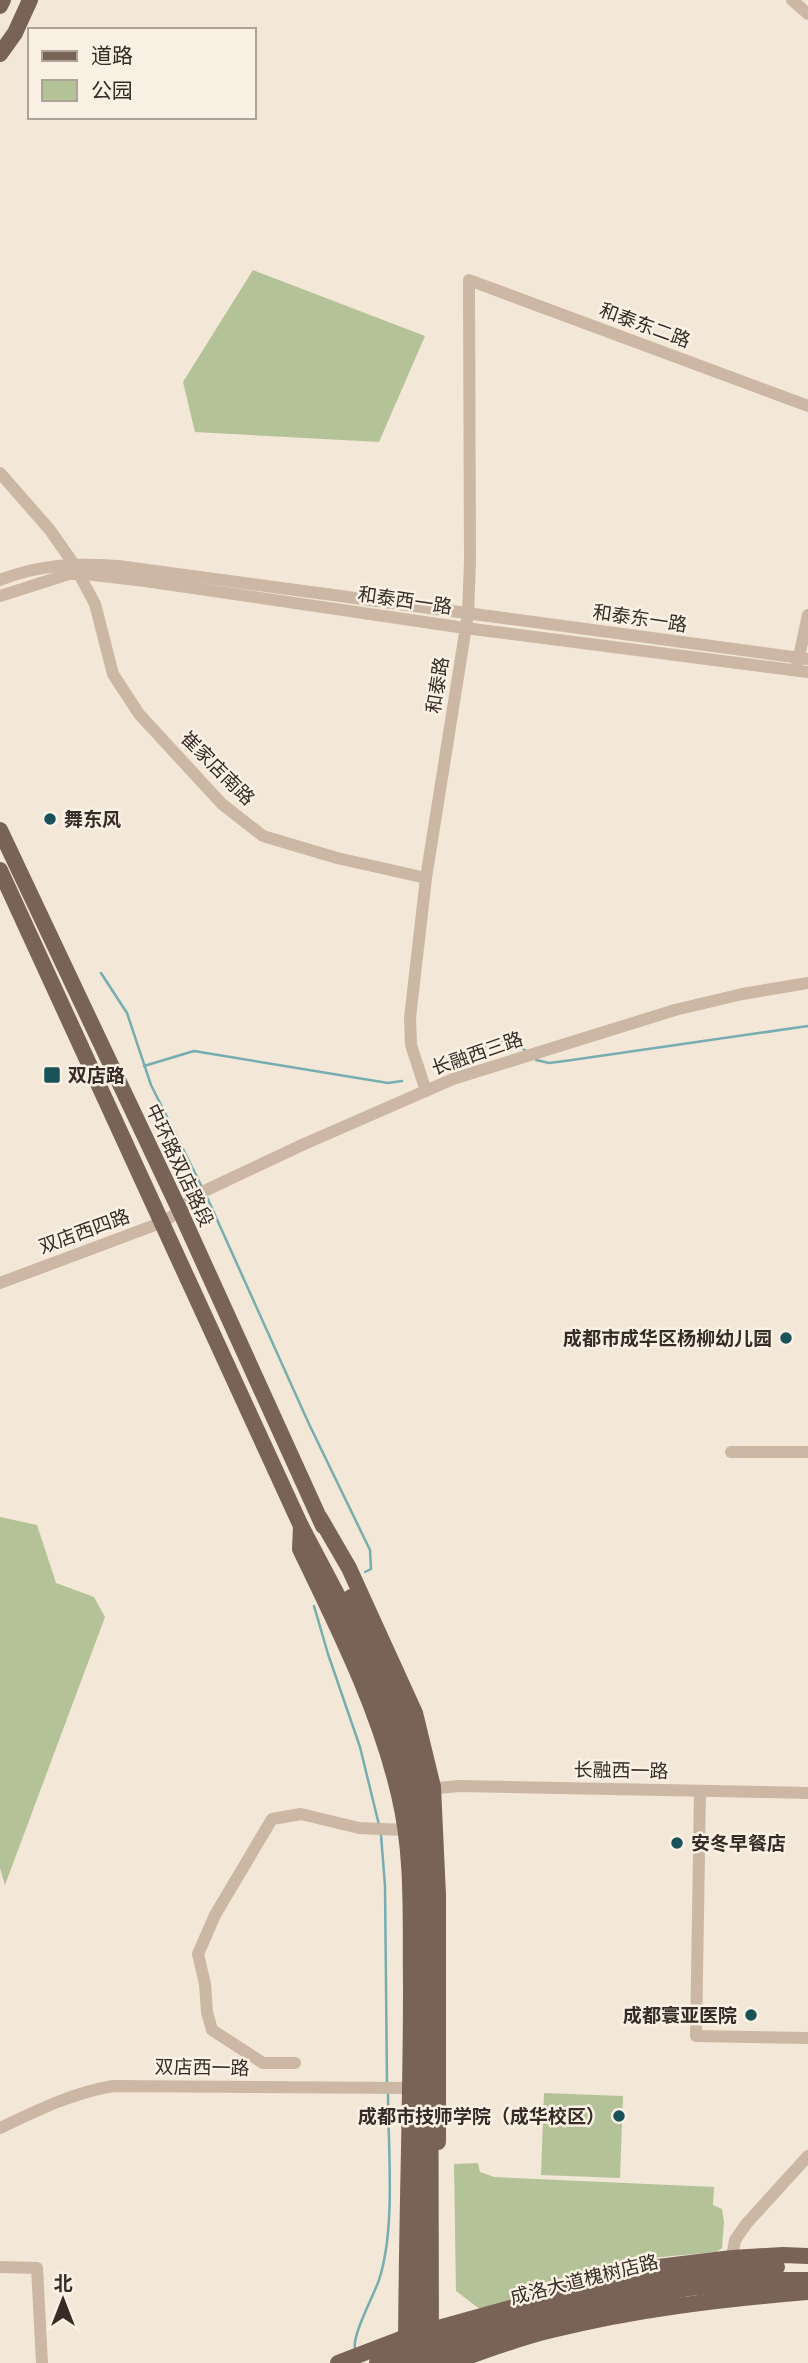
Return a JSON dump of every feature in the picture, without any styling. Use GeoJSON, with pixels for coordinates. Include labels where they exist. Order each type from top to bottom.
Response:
{"type":"FeatureCollection","features":[{"type":"Feature","properties":{"kind":"main road"},"geometry":{"type":"LineString","coordinates":[[0,6],[3,0]]}},
{"type":"Feature","properties":{"kind":"main road"},"geometry":{"type":"LineString","coordinates":[[0,54],[15,33],[30,0]]}},
{"type":"Feature","properties":{"kind":"main road","name":"中环路双店路段"},"geometry":{"type":"LineString","coordinates":[[0,830],[180,1212],[320,1518]]}},
{"type":"Feature","properties":{"kind":"main road","name":"中环路双店路段"},"geometry":{"type":"LineString","coordinates":[[0,870],[301,1525],[346,1600]]}},
{"type":"Feature","properties":{"kind":"main road"},"geometry":{"type":"LineString","coordinates":[[320,1518],[346,1600],[382,1694],[398,1746],[412,1816],[419,1880],[420,2363]]}},
{"type":"Feature","properties":{"kind":"main road"},"geometry":{"type":"LineString","coordinates":[[320,1518],[349,1568],[415,1713],[433,1787],[438,1895],[437,2363]]}},
{"type":"Feature","properties":{"kind":"main road"},"geometry":{"type":"LineString","coordinates":[[301,1525],[300,1549],[369,1701],[399,1795],[405,1830],[410,1880],[404,2088],[407,2363]]}},
{"type":"Feature","properties":{"kind":"main road"},"geometry":{"type":"LineString","coordinates":[[346,1600],[392,1689],[408,1739],[426,1823],[430,1879],[431,2363]]}},
{"type":"Feature","properties":{"kind":"main road"},"geometry":{"type":"LineString","coordinates":[[338,2363],[406,2337],[657,2267],[732,2258],[808,2256]]}},
{"type":"Feature","properties":{"kind":"main road","name":"成洛大道槐树店路"},"geometry":{"type":"LineString","coordinates":[[420,2363],[586,2309],[777,2274],[808,2264]]}},
{"type":"Feature","properties":{"kind":"main road","name":"成洛大道槐树店路"},"geometry":{"type":"LineString","coordinates":[[377,2363],[568,2301],[645,2283],[713,2272],[777,2274],[808,2280]]}},
{"type":"Feature","properties":{"kind":"main road"},"geometry":{"type":"LineString","coordinates":[[449,2363],[550,2330],[646,2310],[699,2301],[808,2291]]}},
{"type":"Feature","properties":{"kind":"street"},"geometry":{"type":"LineString","coordinates":[[792,0],[808,14]]}},
{"type":"Feature","properties":{"kind":"street","name":"和泰东二路"},"geometry":{"type":"LineString","coordinates":[[469,280],[808,405]]}},
{"type":"Feature","properties":{"kind":"street","name":"和泰路"},"geometry":{"type":"LineString","coordinates":[[426,1091],[411,1045],[410,1018],[426,878],[468,614],[469,280]]}},
{"type":"Feature","properties":{"kind":"street","name":"崔家店南路"},"geometry":{"type":"LineString","coordinates":[[0,473],[50,530],[76,568],[95,604],[113,674],[139,714],[222,804],[263,836],[337,858],[426,878]]}},
{"type":"Feature","properties":{"kind":"street","name":"和泰西一路"},"geometry":{"type":"LineString","coordinates":[[0,580],[17,573],[118,566],[468,614]]}},
{"type":"Feature","properties":{"kind":"street","name":"和泰西一路"},"geometry":{"type":"LineString","coordinates":[[0,596],[69,574],[76,568]]}},
{"type":"Feature","properties":{"kind":"street","name":"和泰西一路"},"geometry":{"type":"LineString","coordinates":[[76,568],[145,581],[465,628],[803,665]]}},
{"type":"Feature","properties":{"kind":"street","name":"和泰东一路"},"geometry":{"type":"LineString","coordinates":[[468,614],[803,665]]}},
{"type":"Feature","properties":{"kind":"street"},"geometry":{"type":"LineString","coordinates":[[803,665],[808,615]]}},
{"type":"Feature","properties":{"kind":"street","name":"长融西三路"},"geometry":{"type":"LineString","coordinates":[[180,1212],[194,1196],[216,1185],[453,1079],[675,1010],[743,994],[808,983]]}},
{"type":"Feature","properties":{"kind":"street","name":"双店西四路"},"geometry":{"type":"LineString","coordinates":[[0,1283],[163,1222],[180,1212]]}},
{"type":"Feature","properties":{"kind":"street"},"geometry":{"type":"LineString","coordinates":[[731,1452],[808,1452]]}},
{"type":"Feature","properties":{"kind":"street","name":"长融西一路"},"geometry":{"type":"LineString","coordinates":[[399,1795],[433,1787],[808,1793]]}},
{"type":"Feature","properties":{"kind":"street"},"geometry":{"type":"LineString","coordinates":[[700,1791],[696,2036],[808,2038]]}},
{"type":"Feature","properties":{"kind":"street"},"geometry":{"type":"LineString","coordinates":[[295,2063],[263,2063],[212,2030],[198,1954],[215,1914],[272,1819],[301,1814],[359,1828],[405,1830]]}},
{"type":"Feature","properties":{"kind":"street","name":"双店西一路"},"geometry":{"type":"LineString","coordinates":[[0,2128],[57,2100],[84,2091],[113,2086],[404,2088]]}},
{"type":"Feature","properties":{"kind":"street"},"geometry":{"type":"LineString","coordinates":[[732,2258],[735,2240],[747,2223],[808,2156]]}},
{"type":"Feature","properties":{"kind":"street"},"geometry":{"type":"LineString","coordinates":[[0,2267],[37,2269],[42,2363]]}},
{"type":"Feature","properties":{"kind":"green space"},"geometry":{"type":"Polygon","coordinates":[[[253,270],[425,336],[379,442],[195,432],[183,382],[253,270]]]}},
{"type":"Feature","properties":{"kind":"green space"},"geometry":{"type":"Polygon","coordinates":[[[0,1517],[37,1525],[56,1583],[94,1597],[105,1617],[5,1885],[0,1868],[0,1517]]]}},
{"type":"Feature","properties":{"kind":"green space"},"geometry":{"type":"Polygon","coordinates":[[[544,2093],[623,2096],[620,2178],[541,2175],[544,2093]]]}},
{"type":"Feature","properties":{"kind":"green space"},"geometry":{"type":"Polygon","coordinates":[[[478,2163],[480,2172],[494,2177],[714,2187],[713,2205],[722,2209],[724,2222],[722,2248],[716,2252],[651,2258],[586,2274],[481,2310],[456,2291],[454,2164],[478,2163]]]}},
{"type":"Feature","properties":{"kind":"waterway"},"geometry":{"type":"LineString","coordinates":[[101,973],[127,1013],[151,1085],[203,1189]]}},
{"type":"Feature","properties":{"kind":"waterway"},"geometry":{"type":"LineString","coordinates":[[536,1060],[549,1063],[808,1026]]}},
{"type":"Feature","properties":{"kind":"waterway"},"geometry":{"type":"LineString","coordinates":[[440,1063],[500,1041],[512,1040],[526,1051]]}},
{"type":"Feature","properties":{"kind":"waterway"},"geometry":{"type":"LineString","coordinates":[[144,1066],[194,1051],[388,1083],[402,1081]]}},
{"type":"Feature","properties":{"kind":"waterway"},"geometry":{"type":"LineString","coordinates":[[206,1195],[309,1424],[370,1550],[371,1569],[365,1572]]}},
{"type":"Feature","properties":{"kind":"waterway"},"geometry":{"type":"LineString","coordinates":[[314,1606],[360,1747],[379,1825]]}},
{"type":"Feature","properties":{"kind":"waterway"},"geometry":{"type":"LineString","coordinates":[[381,1835],[385,1886],[387,2083]]}},
{"type":"Feature","properties":{"kind":"waterway"},"geometry":{"type":"LineString","coordinates":[[355,2349],[360,2325],[379,2280],[388,2237],[388,2093]]}},
{"type":"Feature","properties":{"kind":"place","name":"舞东风"},"geometry":{"type":"Point","coordinates":[50,819]}},
{"type":"Feature","properties":{"kind":"place","name":"双店路"},"geometry":{"type":"Point","coordinates":[52,1075]}},
{"type":"Feature","properties":{"kind":"place","name":"成都市成华区杨柳幼儿园"},"geometry":{"type":"Point","coordinates":[786,1338]}},
{"type":"Feature","properties":{"kind":"place","name":"安冬早餐店"},"geometry":{"type":"Point","coordinates":[677,1843]}},
{"type":"Feature","properties":{"kind":"place","name":"成都寰亚医院"},"geometry":{"type":"Point","coordinates":[751,2015]}},
{"type":"Feature","properties":{"kind":"place","name":"成都市技师学院（成华校区）"},"geometry":{"type":"Point","coordinates":[619,2116]}}]}
